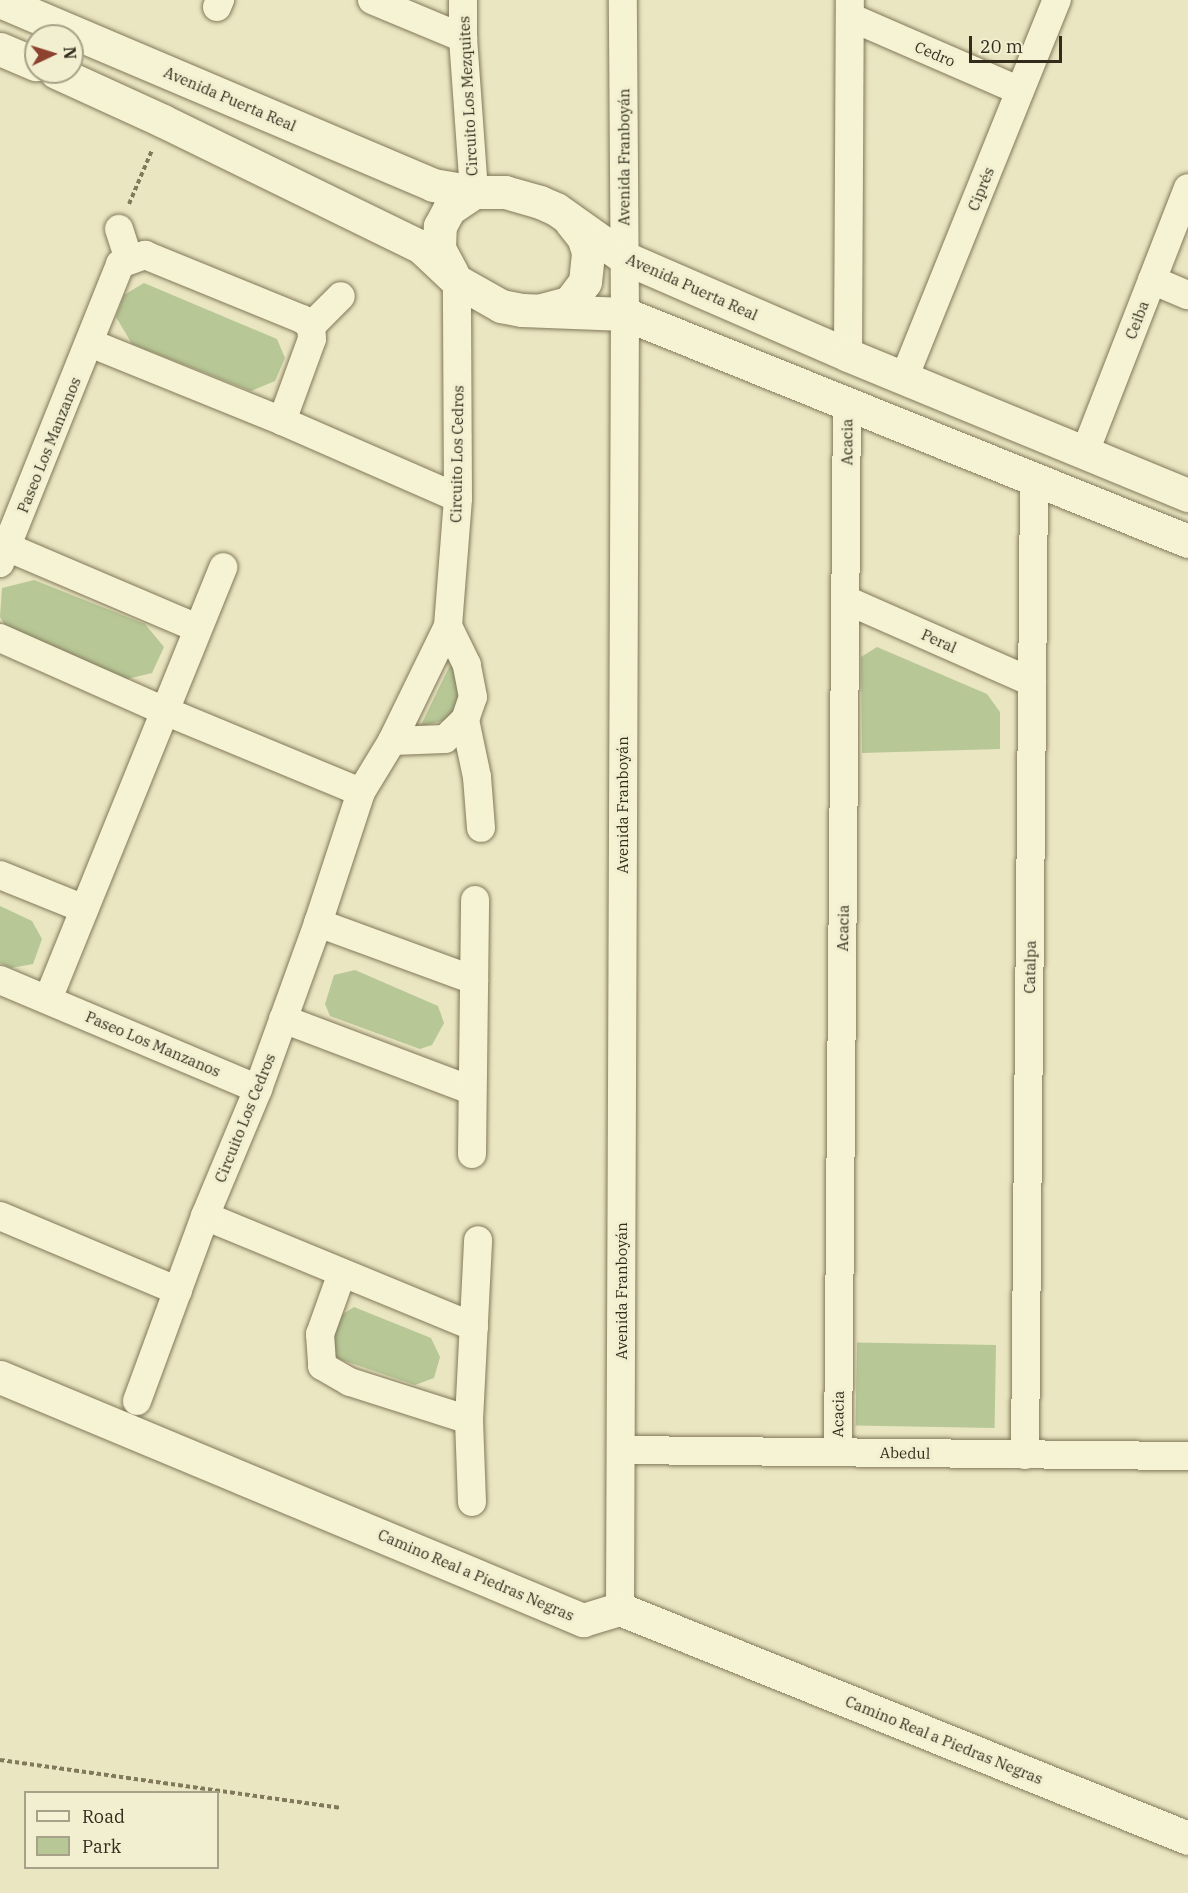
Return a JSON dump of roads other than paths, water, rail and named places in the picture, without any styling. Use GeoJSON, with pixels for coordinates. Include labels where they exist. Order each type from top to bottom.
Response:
{"type":"FeatureCollection","features":[{"type":"Feature","properties":{"kind":"street"},"geometry":{"type":"LineString","coordinates":[[372,0],[463,38]]}},
{"type":"Feature","properties":{"kind":"street","name":"Circuito Los Mezquites"},"geometry":{"type":"LineString","coordinates":[[463,0],[463,38],[474,192]]}},
{"type":"Feature","properties":{"kind":"street","name":"Avenida Franboyán"},"geometry":{"type":"LineString","coordinates":[[620,1609],[625,314],[623,0]]}},
{"type":"Feature","properties":{"kind":"street","name":"Ciprés"},"geometry":{"type":"LineString","coordinates":[[904,378],[1057,0]]}},
{"type":"Feature","properties":{"kind":"street","name":"Avenida Puerta Real"},"geometry":{"type":"LineString","coordinates":[[0,1],[433,185],[474,192],[517,194],[549,206],[625,258],[848,355],[1188,495]]}},
{"type":"Feature","properties":{"kind":"street"},"geometry":{"type":"LineString","coordinates":[[848,355],[850,9]]}},
{"type":"Feature","properties":{"kind":"street","name":"Cedro"},"geometry":{"type":"LineString","coordinates":[[850,9],[1020,91]]}},
{"type":"Feature","properties":{"kind":"street"},"geometry":{"type":"LineString","coordinates":[[0,49],[24,59]]}},
{"type":"Feature","properties":{"kind":"street"},"geometry":{"type":"LineString","coordinates":[[82,84],[421,247],[457,281],[493,302],[522,310],[625,314],[1188,541]]}},
{"type":"Feature","properties":{"kind":"street","name":"Ceiba"},"geometry":{"type":"LineString","coordinates":[[1085,453],[1188,188]]}},
{"type":"Feature","properties":{"kind":"street"},"geometry":{"type":"LineString","coordinates":[[457,281],[439,249],[440,226],[449,209],[474,192]]}},
{"type":"Feature","properties":{"kind":"street"},"geometry":{"type":"LineString","coordinates":[[522,310],[539,310],[569,303],[585,282],[588,252],[583,237],[572,222]]}},
{"type":"Feature","properties":{"kind":"street"},"geometry":{"type":"LineString","coordinates":[[119,229],[129,259],[145,255],[302,319],[311,326],[312,339],[282,421]]}},
{"type":"Feature","properties":{"kind":"street","name":"Paseo Los Manzanos"},"geometry":{"type":"LineString","coordinates":[[129,259],[120,264],[4,555],[197,628]]}},
{"type":"Feature","properties":{"kind":"street"},"geometry":{"type":"LineString","coordinates":[[1152,280],[1188,295]]}},
{"type":"Feature","properties":{"kind":"street","name":"Circuito Los Cedros"},"geometry":{"type":"LineString","coordinates":[[137,1401],[205,1216],[258,1089],[284,1019],[361,792],[392,741],[448,626],[458,498],[457,281]]}},
{"type":"Feature","properties":{"kind":"street"},"geometry":{"type":"LineString","coordinates":[[311,326],[341,296]]}},
{"type":"Feature","properties":{"kind":"street"},"geometry":{"type":"LineString","coordinates":[[90,343],[282,421],[458,498]]}},
{"type":"Feature","properties":{"kind":"street","name":"Acacia"},"geometry":{"type":"LineString","coordinates":[[838,1452],[847,403]]}},
{"type":"Feature","properties":{"kind":"street"},"geometry":{"type":"LineString","coordinates":[[1034,479],[1085,453]]}},
{"type":"Feature","properties":{"kind":"street","name":"Catalpa"},"geometry":{"type":"LineString","coordinates":[[1025,1455],[1034,479]]}},
{"type":"Feature","properties":{"kind":"street"},"geometry":{"type":"LineString","coordinates":[[48,999],[223,567]]}},
{"type":"Feature","properties":{"kind":"street","name":"Peral"},"geometry":{"type":"LineString","coordinates":[[846,600],[1032,682]]}},
{"type":"Feature","properties":{"kind":"street"},"geometry":{"type":"LineString","coordinates":[[392,741],[445,740],[465,720],[473,697],[467,665],[448,626]]}},
{"type":"Feature","properties":{"kind":"street"},"geometry":{"type":"LineString","coordinates":[[0,638],[165,711],[361,792]]}},
{"type":"Feature","properties":{"kind":"street"},"geometry":{"type":"LineString","coordinates":[[465,720],[477,777],[481,828]]}},
{"type":"Feature","properties":{"kind":"street"},"geometry":{"type":"LineString","coordinates":[[0,875],[84,909]]}},
{"type":"Feature","properties":{"kind":"street"},"geometry":{"type":"LineString","coordinates":[[472,1154],[475,900]]}},
{"type":"Feature","properties":{"kind":"street"},"geometry":{"type":"LineString","coordinates":[[318,923],[474,980]]}},
{"type":"Feature","properties":{"kind":"street","name":"Paseo Los Manzanos"},"geometry":{"type":"LineString","coordinates":[[0,980],[258,1089]]}},
{"type":"Feature","properties":{"kind":"street"},"geometry":{"type":"LineString","coordinates":[[284,1019],[471,1090]]}},
{"type":"Feature","properties":{"kind":"street"},"geometry":{"type":"LineString","coordinates":[[0,1216],[177,1291]]}},
{"type":"Feature","properties":{"kind":"street"},"geometry":{"type":"LineString","coordinates":[[205,1216],[474,1327]]}},
{"type":"Feature","properties":{"kind":"street"},"geometry":{"type":"LineString","coordinates":[[471,1502],[469,1420],[478,1240]]}},
{"type":"Feature","properties":{"kind":"street"},"geometry":{"type":"LineString","coordinates":[[342,1273],[320,1334],[322,1366],[350,1382],[469,1420]]}},
{"type":"Feature","properties":{"kind":"street","name":"Camino Real a Piedras Negras"},"geometry":{"type":"LineString","coordinates":[[0,1377],[583,1620],[620,1609],[1188,1838]]}},
{"type":"Feature","properties":{"kind":"street","name":"Abedul"},"geometry":{"type":"LineString","coordinates":[[621,1450],[1188,1456]]}}]}
